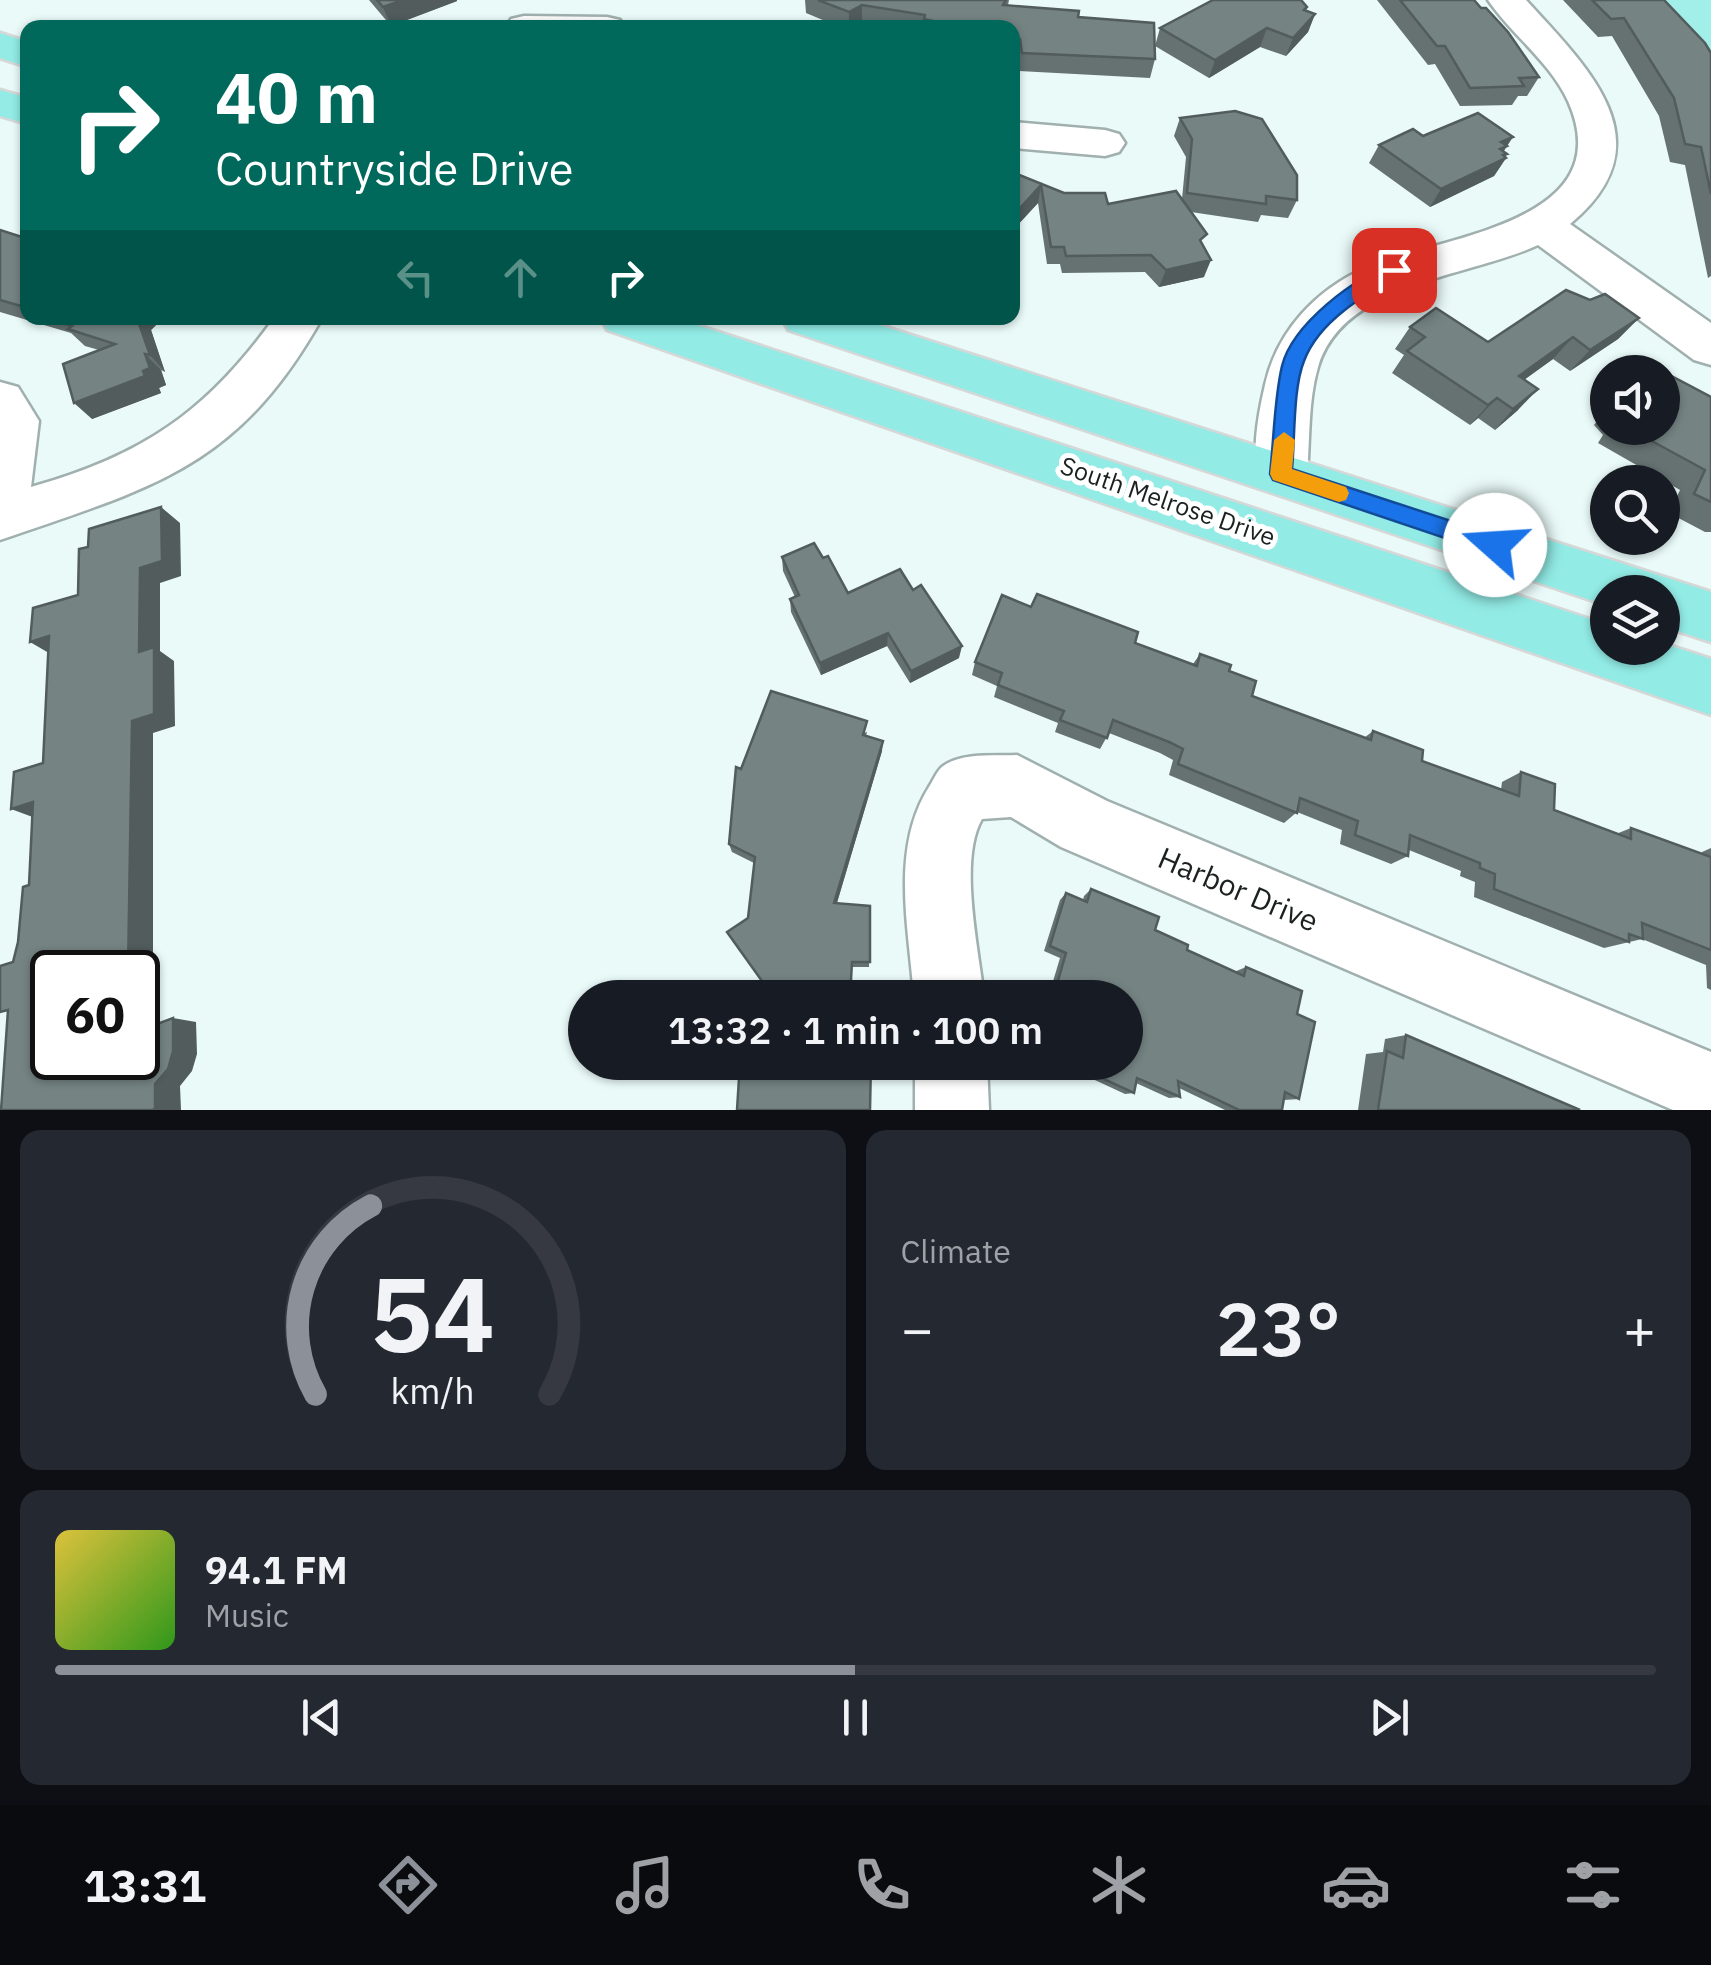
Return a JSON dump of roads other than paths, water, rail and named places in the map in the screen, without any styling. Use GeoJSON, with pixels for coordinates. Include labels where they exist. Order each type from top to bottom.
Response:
{"type":"FeatureCollection","features":[{"type":"Feature","properties":{"kind":"main road","name":"South Melrose Drive"},"geometry":{"type":"LineString","coordinates":[[645,325],[1711,687]]}},
{"type":"Feature","properties":{"kind":"main road"},"geometry":{"type":"LineString","coordinates":[[825,325],[1590,576]]}},
{"type":"Feature","properties":{"kind":"main road"},"geometry":{"type":"LineString","coordinates":[[1680,607],[1711,617]]}},
{"type":"Feature","properties":{"kind":"street"},"geometry":{"type":"LineString","coordinates":[[1280,474],[1292,363],[1311,331],[1357,290],[1394,270],[1503,244],[1562,212],[1590,178],[1597,140],[1590,104],[1562,62],[1506,0]]}},
{"type":"Feature","properties":{"kind":"street"},"geometry":{"type":"LineString","coordinates":[[1020,136],[1105,143]]}},
{"type":"Feature","properties":{"kind":"street"},"geometry":{"type":"LineString","coordinates":[[1540,224],[1711,346]]}},
{"type":"Feature","properties":{"kind":"street"},"geometry":{"type":"LineString","coordinates":[[0,401],[14,421],[0,517],[62,503],[156,461],[241,398],[295,325]]}},
{"type":"Feature","properties":{"kind":"street","name":"Harbor Drive"},"geometry":{"type":"LineString","coordinates":[[947,980],[938,875],[941,827],[964,789],[1017,786],[1084,824],[1711,1089]]}},
{"type":"Feature","properties":{"kind":"street"},"geometry":{"type":"LineString","coordinates":[[951,1080],[952,1110]]}}]}
